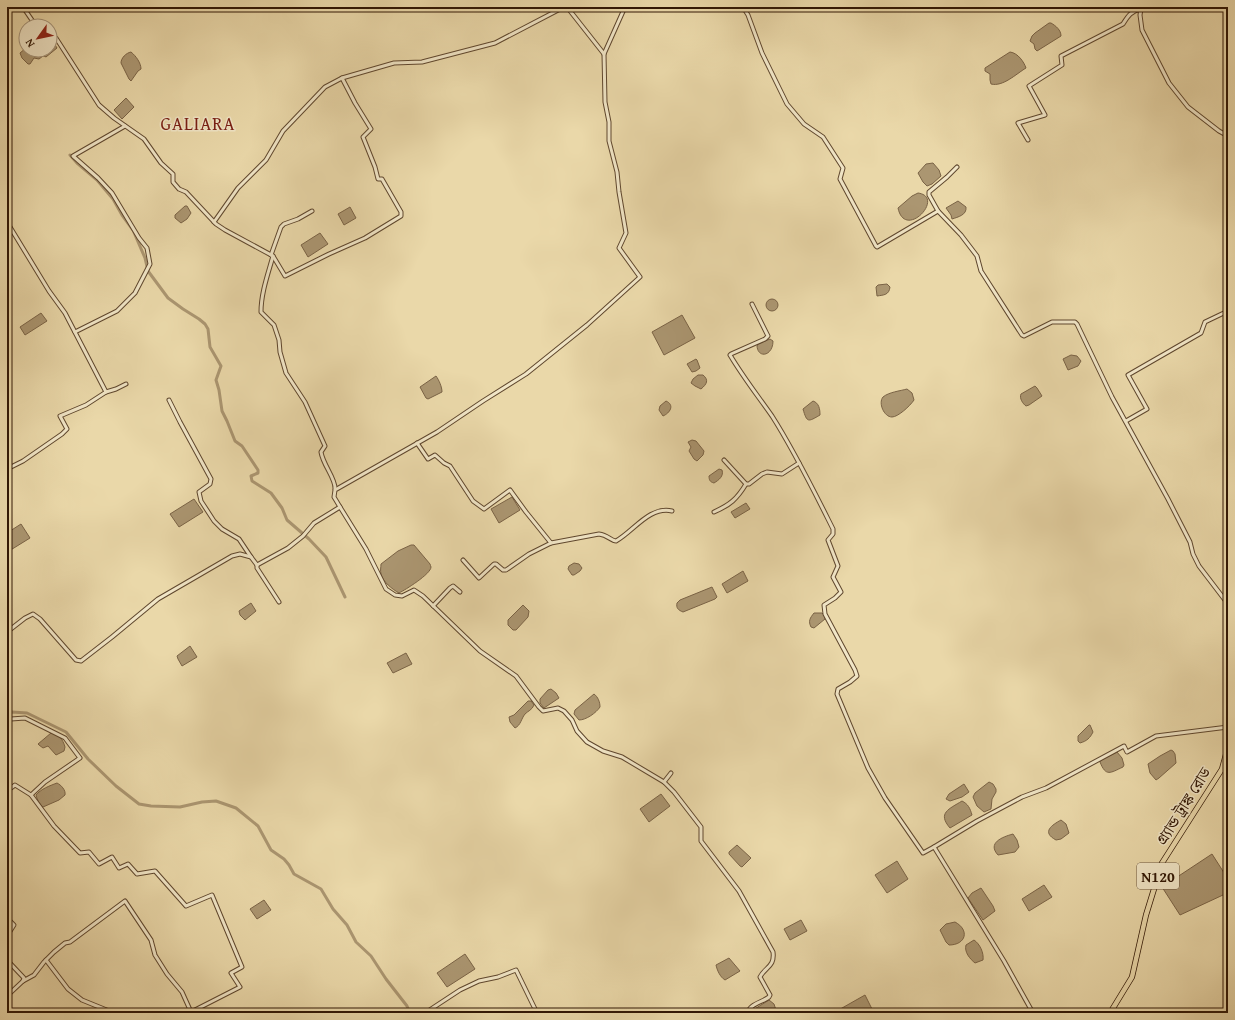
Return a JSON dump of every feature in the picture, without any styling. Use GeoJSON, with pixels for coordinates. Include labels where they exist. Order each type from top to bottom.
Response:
{"type":"FeatureCollection","features":[{"type":"Feature","properties":{"kind":"highway","name":"গ্র্যান্ড ট্রাঙ্ক রোড"},"geometry":{"type":"LineString","coordinates":[[1110,1013],[1132,977],[1146,914],[1162,863],[1222,769],[1228,748]]}},
{"type":"Feature","properties":{"kind":"street"},"geometry":{"type":"LineString","coordinates":[[23,7],[31,18]]}},
{"type":"Feature","properties":{"kind":"street"},"geometry":{"type":"LineString","coordinates":[[214,222],[238,188],[266,160],[283,131],[325,88],[342,78],[394,63],[422,62],[495,43],[565,7],[604,54]]}},
{"type":"Feature","properties":{"kind":"street"},"geometry":{"type":"LineString","coordinates":[[335,490],[436,432],[483,400],[526,374],[587,325],[640,277],[619,248],[626,233],[617,172],[609,141],[609,122],[605,102],[604,54],[625,7]]}},
{"type":"Feature","properties":{"kind":"street"},"geometry":{"type":"LineString","coordinates":[[743,7],[748,15],[762,53],[787,104],[804,124],[823,137],[843,168],[840,179],[876,246],[877,247],[938,211]]}},
{"type":"Feature","properties":{"kind":"street"},"geometry":{"type":"LineString","coordinates":[[1154,7],[1158,9],[1162,7]]}},
{"type":"Feature","properties":{"kind":"street"},"geometry":{"type":"LineString","coordinates":[[1143,8],[1140,15],[1142,30],[1169,83],[1188,107],[1219,131],[1228,136]]}},
{"type":"Feature","properties":{"kind":"street"},"geometry":{"type":"LineString","coordinates":[[1028,140],[1018,123],[1045,115],[1029,86],[1062,65],[1061,56],[1123,24],[1128,14],[1143,8]]}},
{"type":"Feature","properties":{"kind":"street"},"geometry":{"type":"LineString","coordinates":[[58,41],[99,105],[114,118],[144,139],[162,163],[173,174],[173,182],[179,189],[186,192],[214,222],[225,230],[272,256],[285,276],[365,238],[401,216],[401,212],[382,179],[378,179],[377,177],[375,168],[362,137],[371,129],[342,78]]}},
{"type":"Feature","properties":{"kind":"street"},"geometry":{"type":"LineString","coordinates":[[75,332],[117,311],[135,293],[150,264],[147,248],[139,238],[112,193],[98,178],[73,156],[125,126]]}},
{"type":"Feature","properties":{"kind":"street"},"geometry":{"type":"LineString","coordinates":[[957,167],[929,192],[929,195],[938,211],[961,235],[977,256],[981,271],[1022,335],[1024,336],[1052,322],[1075,322],[1190,542],[1193,554],[1199,566],[1228,604]]}},
{"type":"Feature","properties":{"kind":"street"},"geometry":{"type":"LineString","coordinates":[[312,211],[298,219],[284,224],[281,227],[267,275],[261,312],[274,325],[279,340],[280,352],[286,373],[305,402],[325,446],[321,452],[322,459],[336,485],[334,497],[366,549],[386,589],[396,595],[402,596],[414,590],[423,596],[480,651],[516,676],[538,707],[543,711],[558,708],[564,711],[572,720],[577,731],[587,742],[603,751],[622,757],[664,782],[685,805],[701,827],[701,841],[739,891],[773,952],[774,957],[770,967],[760,976],[761,981],[770,995],[751,1007],[748,1010],[748,1013]]}},
{"type":"Feature","properties":{"kind":"street"},"geometry":{"type":"LineString","coordinates":[[7,222],[49,291],[65,313],[106,392]]}},
{"type":"Feature","properties":{"kind":"street"},"geometry":{"type":"LineString","coordinates":[[752,304],[768,336],[730,355],[772,416],[799,463],[833,529],[833,534],[828,540],[838,566],[833,577],[841,592],[824,606],[826,614],[857,676],[838,689],[837,694],[868,768],[885,798],[923,853],[1016,800],[1046,788],[1124,746],[1128,752],[1156,736],[1228,727]]}},
{"type":"Feature","properties":{"kind":"street"},"geometry":{"type":"LineString","coordinates":[[1126,422],[1146,409],[1128,375],[1200,333],[1205,322],[1228,311]]}},
{"type":"Feature","properties":{"kind":"street"},"geometry":{"type":"LineString","coordinates":[[7,469],[23,461],[67,429],[60,416],[86,405],[106,392],[126,384]]}},
{"type":"Feature","properties":{"kind":"street"},"geometry":{"type":"LineString","coordinates":[[169,400],[211,478],[210,484],[199,492],[201,501],[214,521],[222,529],[240,539],[278,602]]}},
{"type":"Feature","properties":{"kind":"street"},"geometry":{"type":"LineString","coordinates":[[417,443],[428,459],[435,455],[444,464],[450,466],[473,502],[484,509],[510,490],[551,543]]}},
{"type":"Feature","properties":{"kind":"street"},"geometry":{"type":"LineString","coordinates":[[724,460],[746,484]]}},
{"type":"Feature","properties":{"kind":"street"},"geometry":{"type":"LineString","coordinates":[[714,512],[729,505],[742,491],[746,484],[749,484],[762,474],[767,472],[782,474],[799,463]]}},
{"type":"Feature","properties":{"kind":"street"},"geometry":{"type":"LineString","coordinates":[[257,565],[288,548],[303,536],[314,523],[340,507]]}},
{"type":"Feature","properties":{"kind":"street"},"geometry":{"type":"LineString","coordinates":[[463,560],[478,578],[494,564],[503,570],[506,570],[529,554],[551,543],[599,534],[606,535],[616,541],[641,521],[654,514],[663,510],[672,511]]}},
{"type":"Feature","properties":{"kind":"street"},"geometry":{"type":"LineString","coordinates":[[7,632],[25,618],[33,614],[40,619],[76,660],[81,661],[158,599],[182,584],[232,556],[240,554],[251,557]]}},
{"type":"Feature","properties":{"kind":"street"},"geometry":{"type":"LineString","coordinates":[[433,606],[453,586],[460,592]]}},
{"type":"Feature","properties":{"kind":"street"},"geometry":{"type":"LineString","coordinates":[[7,721],[11,719],[25,718],[65,738],[80,758],[45,782],[31,795]]}},
{"type":"Feature","properties":{"kind":"street"},"geometry":{"type":"LineString","coordinates":[[664,782],[671,773]]}},
{"type":"Feature","properties":{"kind":"street"},"geometry":{"type":"LineString","coordinates":[[7,790],[15,785],[31,795],[54,826],[80,853],[89,852],[98,864],[112,857],[119,868],[128,864],[137,874],[154,871],[186,906],[212,895],[242,967],[231,973],[240,987],[191,1012],[182,992],[167,974],[155,954],[151,940],[125,901],[70,942],[65,944],[46,960],[34,975],[23,981],[7,996]]}},
{"type":"Feature","properties":{"kind":"street"},"geometry":{"type":"LineString","coordinates":[[934,847],[1004,961],[1033,1013]]}},
{"type":"Feature","properties":{"kind":"street"},"geometry":{"type":"LineString","coordinates":[[7,918],[14,925],[7,936]]}},
{"type":"Feature","properties":{"kind":"street"},"geometry":{"type":"LineString","coordinates":[[7,960],[24,978],[23,981]]}},
{"type":"Feature","properties":{"kind":"street"},"geometry":{"type":"LineString","coordinates":[[46,960],[72,993],[82,1000],[114,1013]]}},
{"type":"Feature","properties":{"kind":"street"},"geometry":{"type":"LineString","coordinates":[[425,1013],[466,987],[516,970],[537,1013]]}},
{"type":"Feature","properties":{"kind":"shaded area"},"geometry":{"type":"Polygon","coordinates":[[[1049,23],[1058,28],[1061,36],[1037,51],[1034,44],[1030,41],[1032,36],[1049,23]]]}},
{"type":"Feature","properties":{"kind":"shaded area"},"geometry":{"type":"Polygon","coordinates":[[[131,52],[138,60],[141,69],[131,81],[121,63],[124,56],[131,52]]]}},
{"type":"Feature","properties":{"kind":"shaded area"},"geometry":{"type":"Polygon","coordinates":[[[1010,52],[1018,56],[1026,68],[1005,82],[1000,84],[991,84],[990,74],[985,71],[985,68],[1010,52]]]}},
{"type":"Feature","properties":{"kind":"shaded area"},"geometry":{"type":"Polygon","coordinates":[[[22,58],[34,58],[30,64],[22,58]]]}},
{"type":"Feature","properties":{"kind":"shaded area"},"geometry":{"type":"Polygon","coordinates":[[[126,98],[134,107],[122,119],[114,110],[126,98]]]}},
{"type":"Feature","properties":{"kind":"shaded area"},"geometry":{"type":"Polygon","coordinates":[[[933,163],[939,170],[941,176],[932,184],[927,186],[918,173],[926,164],[933,163]]]}},
{"type":"Feature","properties":{"kind":"shaded area"},"geometry":{"type":"Polygon","coordinates":[[[918,193],[925,196],[928,202],[926,208],[915,219],[908,220],[902,217],[898,208],[918,193]]]}},
{"type":"Feature","properties":{"kind":"shaded area"},"geometry":{"type":"Polygon","coordinates":[[[958,201],[966,207],[966,210],[962,215],[952,219],[946,208],[958,201]]]}},
{"type":"Feature","properties":{"kind":"shaded area"},"geometry":{"type":"Polygon","coordinates":[[[187,206],[191,213],[187,219],[181,223],[175,218],[175,215],[187,206]]]}},
{"type":"Feature","properties":{"kind":"shaded area"},"geometry":{"type":"Polygon","coordinates":[[[350,207],[356,218],[344,225],[338,214],[350,207]]]}},
{"type":"Feature","properties":{"kind":"shaded area"},"geometry":{"type":"Polygon","coordinates":[[[320,233],[328,244],[308,257],[301,245],[320,233]]]}},
{"type":"Feature","properties":{"kind":"shaded area"},"geometry":{"type":"Polygon","coordinates":[[[887,284],[890,287],[889,292],[884,295],[877,296],[876,287],[878,285],[887,284]]]}},
{"type":"Feature","properties":{"kind":"shaded area"},"geometry":{"type":"Polygon","coordinates":[[[770,299],[774,299],[778,305],[774,311],[770,311],[766,307],[766,303],[770,299]]]}},
{"type":"Feature","properties":{"kind":"shaded area"},"geometry":{"type":"Polygon","coordinates":[[[41,313],[47,321],[25,335],[20,327],[41,313]]]}},
{"type":"Feature","properties":{"kind":"shaded area"},"geometry":{"type":"Polygon","coordinates":[[[682,315],[695,338],[664,355],[652,332],[682,315]]]}},
{"type":"Feature","properties":{"kind":"shaded area"},"geometry":{"type":"Polygon","coordinates":[[[770,339],[773,341],[771,350],[765,354],[760,353],[757,346],[758,344],[770,339]]]}},
{"type":"Feature","properties":{"kind":"shaded area"},"geometry":{"type":"Polygon","coordinates":[[[1071,355],[1077,356],[1081,361],[1078,366],[1068,370],[1063,359],[1071,355]]]}},
{"type":"Feature","properties":{"kind":"shaded area"},"geometry":{"type":"Polygon","coordinates":[[[696,359],[700,368],[692,372],[687,364],[696,359]]]}},
{"type":"Feature","properties":{"kind":"shaded area"},"geometry":{"type":"Polygon","coordinates":[[[698,375],[703,375],[707,380],[706,384],[701,389],[691,383],[698,375]]]}},
{"type":"Feature","properties":{"kind":"shaded area"},"geometry":{"type":"Polygon","coordinates":[[[436,376],[442,392],[428,399],[420,387],[436,376]]]}},
{"type":"Feature","properties":{"kind":"shaded area"},"geometry":{"type":"Polygon","coordinates":[[[1035,386],[1042,396],[1026,406],[1022,401],[1021,394],[1035,386]]]}},
{"type":"Feature","properties":{"kind":"shaded area"},"geometry":{"type":"Polygon","coordinates":[[[907,389],[912,393],[914,400],[904,411],[895,417],[887,415],[884,412],[881,403],[883,397],[891,393],[907,389]]]}},
{"type":"Feature","properties":{"kind":"shaded area"},"geometry":{"type":"Polygon","coordinates":[[[666,401],[671,407],[668,413],[663,416],[659,410],[660,406],[666,401]]]}},
{"type":"Feature","properties":{"kind":"shaded area"},"geometry":{"type":"Polygon","coordinates":[[[813,401],[819,406],[820,415],[808,420],[803,409],[813,401]]]}},
{"type":"Feature","properties":{"kind":"shaded area"},"geometry":{"type":"Polygon","coordinates":[[[692,440],[696,441],[704,451],[703,455],[697,461],[689,451],[691,447],[688,442],[692,440]]]}},
{"type":"Feature","properties":{"kind":"shaded area"},"geometry":{"type":"Polygon","coordinates":[[[719,469],[722,470],[722,476],[714,483],[710,480],[709,476],[719,469]]]}},
{"type":"Feature","properties":{"kind":"shaded area"},"geometry":{"type":"Polygon","coordinates":[[[512,497],[520,510],[499,523],[491,509],[512,497]]]}},
{"type":"Feature","properties":{"kind":"shaded area"},"geometry":{"type":"Polygon","coordinates":[[[194,499],[203,512],[179,527],[170,514],[194,499]]]}},
{"type":"Feature","properties":{"kind":"shaded area"},"geometry":{"type":"Polygon","coordinates":[[[746,503],[750,509],[735,518],[731,512],[746,503]]]}},
{"type":"Feature","properties":{"kind":"shaded area"},"geometry":{"type":"Polygon","coordinates":[[[21,524],[30,538],[9,551],[7,547],[7,533],[21,524]]]}},
{"type":"Feature","properties":{"kind":"shaded area"},"geometry":{"type":"Polygon","coordinates":[[[414,545],[431,567],[427,574],[399,593],[382,577],[381,564],[398,551],[414,545]]]}},
{"type":"Feature","properties":{"kind":"shaded area"},"geometry":{"type":"Polygon","coordinates":[[[574,563],[579,564],[582,568],[580,571],[572,575],[568,569],[569,566],[574,563]]]}},
{"type":"Feature","properties":{"kind":"shaded area"},"geometry":{"type":"Polygon","coordinates":[[[743,571],[748,581],[727,593],[722,584],[743,571]]]}},
{"type":"Feature","properties":{"kind":"shaded area"},"geometry":{"type":"Polygon","coordinates":[[[712,587],[717,597],[715,599],[683,612],[678,609],[677,603],[680,600],[712,587]]]}},
{"type":"Feature","properties":{"kind":"shaded area"},"geometry":{"type":"Polygon","coordinates":[[[251,603],[256,611],[245,620],[240,615],[239,611],[251,603]]]}},
{"type":"Feature","properties":{"kind":"shaded area"},"geometry":{"type":"Polygon","coordinates":[[[523,605],[529,611],[528,617],[516,630],[513,630],[508,625],[508,620],[523,605]]]}},
{"type":"Feature","properties":{"kind":"shaded area"},"geometry":{"type":"Polygon","coordinates":[[[814,613],[822,613],[825,616],[825,619],[814,628],[811,627],[810,621],[814,613]]]}},
{"type":"Feature","properties":{"kind":"shaded area"},"geometry":{"type":"Polygon","coordinates":[[[190,646],[197,657],[182,666],[177,656],[190,646]]]}},
{"type":"Feature","properties":{"kind":"shaded area"},"geometry":{"type":"Polygon","coordinates":[[[406,653],[412,664],[393,673],[387,663],[406,653]]]}},
{"type":"Feature","properties":{"kind":"shaded area"},"geometry":{"type":"Polygon","coordinates":[[[551,689],[559,698],[544,708],[540,703],[540,699],[548,690],[551,689]]]}},
{"type":"Feature","properties":{"kind":"shaded area"},"geometry":{"type":"Polygon","coordinates":[[[594,694],[600,703],[600,707],[591,716],[579,720],[574,714],[575,710],[594,694]]]}},
{"type":"Feature","properties":{"kind":"shaded area"},"geometry":{"type":"Polygon","coordinates":[[[528,701],[531,701],[534,705],[525,714],[520,724],[515,728],[510,722],[509,717],[514,715],[528,701]]]}},
{"type":"Feature","properties":{"kind":"shaded area"},"geometry":{"type":"Polygon","coordinates":[[[1089,725],[1093,732],[1091,736],[1080,743],[1078,741],[1078,736],[1089,725]]]}},
{"type":"Feature","properties":{"kind":"shaded area"},"geometry":{"type":"Polygon","coordinates":[[[51,733],[60,737],[65,747],[64,751],[56,755],[48,746],[43,748],[38,744],[51,733]]]}},
{"type":"Feature","properties":{"kind":"shaded area"},"geometry":{"type":"Polygon","coordinates":[[[1171,750],[1175,754],[1176,763],[1156,780],[1150,773],[1148,764],[1171,750]]]}},
{"type":"Feature","properties":{"kind":"shaded area"},"geometry":{"type":"Polygon","coordinates":[[[1117,752],[1122,758],[1124,765],[1123,767],[1112,772],[1106,772],[1102,767],[1100,762],[1101,760],[1117,752]]]}},
{"type":"Feature","properties":{"kind":"shaded area"},"geometry":{"type":"Polygon","coordinates":[[[989,782],[993,784],[996,792],[992,799],[991,809],[984,812],[977,806],[973,797],[975,793],[989,782]]]}},
{"type":"Feature","properties":{"kind":"shaded area"},"geometry":{"type":"Polygon","coordinates":[[[57,783],[65,791],[65,795],[59,800],[43,807],[38,801],[36,795],[43,789],[57,783]]]}},
{"type":"Feature","properties":{"kind":"shaded area"},"geometry":{"type":"Polygon","coordinates":[[[964,784],[969,792],[962,797],[950,801],[946,799],[949,794],[964,784]]]}},
{"type":"Feature","properties":{"kind":"shaded area"},"geometry":{"type":"Polygon","coordinates":[[[661,794],[670,806],[649,822],[640,809],[661,794]]]}},
{"type":"Feature","properties":{"kind":"shaded area"},"geometry":{"type":"Polygon","coordinates":[[[962,801],[966,803],[972,815],[950,828],[945,819],[946,812],[962,801]]]}},
{"type":"Feature","properties":{"kind":"shaded area"},"geometry":{"type":"Polygon","coordinates":[[[1061,820],[1066,824],[1069,833],[1061,839],[1056,840],[1049,834],[1049,831],[1054,824],[1061,820]]]}},
{"type":"Feature","properties":{"kind":"shaded area"},"geometry":{"type":"Polygon","coordinates":[[[1013,834],[1019,847],[1015,852],[998,855],[994,847],[997,841],[1013,834]]]}},
{"type":"Feature","properties":{"kind":"shaded area"},"geometry":{"type":"Polygon","coordinates":[[[737,845],[751,858],[742,867],[729,854],[729,852],[737,845]]]}},
{"type":"Feature","properties":{"kind":"shaded area"},"geometry":{"type":"Polygon","coordinates":[[[1212,854],[1228,879],[1228,892],[1180,915],[1162,887],[1212,854]]]}},
{"type":"Feature","properties":{"kind":"shaded area"},"geometry":{"type":"Polygon","coordinates":[[[897,861],[908,879],[887,893],[875,875],[897,861]]]}},
{"type":"Feature","properties":{"kind":"shaded area"},"geometry":{"type":"Polygon","coordinates":[[[1044,885],[1052,897],[1029,911],[1022,899],[1044,885]]]}},
{"type":"Feature","properties":{"kind":"shaded area"},"geometry":{"type":"Polygon","coordinates":[[[981,888],[995,911],[983,920],[968,898],[972,893],[981,888]]]}},
{"type":"Feature","properties":{"kind":"shaded area"},"geometry":{"type":"Polygon","coordinates":[[[264,900],[271,910],[257,919],[250,909],[264,900]]]}},
{"type":"Feature","properties":{"kind":"shaded area"},"geometry":{"type":"Polygon","coordinates":[[[801,920],[807,931],[790,940],[784,929],[801,920]]]}},
{"type":"Feature","properties":{"kind":"shaded area"},"geometry":{"type":"Polygon","coordinates":[[[955,922],[963,929],[964,936],[959,943],[949,945],[940,930],[946,924],[955,922]]]}},
{"type":"Feature","properties":{"kind":"shaded area"},"geometry":{"type":"Polygon","coordinates":[[[974,940],[980,946],[983,957],[983,960],[975,963],[968,955],[966,950],[966,945],[974,940]]]}},
{"type":"Feature","properties":{"kind":"shaded area"},"geometry":{"type":"Polygon","coordinates":[[[465,954],[475,969],[447,987],[437,973],[465,954]]]}},
{"type":"Feature","properties":{"kind":"shaded area"},"geometry":{"type":"Polygon","coordinates":[[[729,958],[740,971],[725,980],[719,973],[716,965],[729,958]]]}},
{"type":"Feature","properties":{"kind":"shaded area"},"geometry":{"type":"Polygon","coordinates":[[[865,995],[873,1011],[870,1013],[835,1013],[835,1012],[865,995]]]}},
{"type":"Feature","properties":{"kind":"shaded area"},"geometry":{"type":"Polygon","coordinates":[[[769,1000],[774,1004],[777,1013],[751,1013],[753,1010],[769,1000]]]}},
{"type":"Feature","properties":{"kind":"waterway"},"geometry":{"type":"LineString","coordinates":[[70,155],[97,180],[113,199],[133,230],[145,258],[148,271],[168,298],[205,324],[208,329],[210,347],[221,366],[216,380],[222,411],[235,441],[242,446],[258,470],[258,473],[251,476],[252,481],[271,493],[282,508],[287,520],[309,539],[326,557],[345,597]]}},
{"type":"Feature","properties":{"kind":"waterway"},"geometry":{"type":"LineString","coordinates":[[7,715],[12,712],[27,713],[66,732],[88,759],[116,786],[139,804],[180,807],[202,802],[216,801],[236,808],[258,826],[271,850],[284,859],[294,874],[321,889],[333,909],[347,925],[356,942],[371,956],[386,979],[407,1006],[410,1013]]}},
{"type":"Feature","properties":{"kind":"district","name":"GALIARA"},"geometry":{"type":"Point","coordinates":[198,123]}}]}
